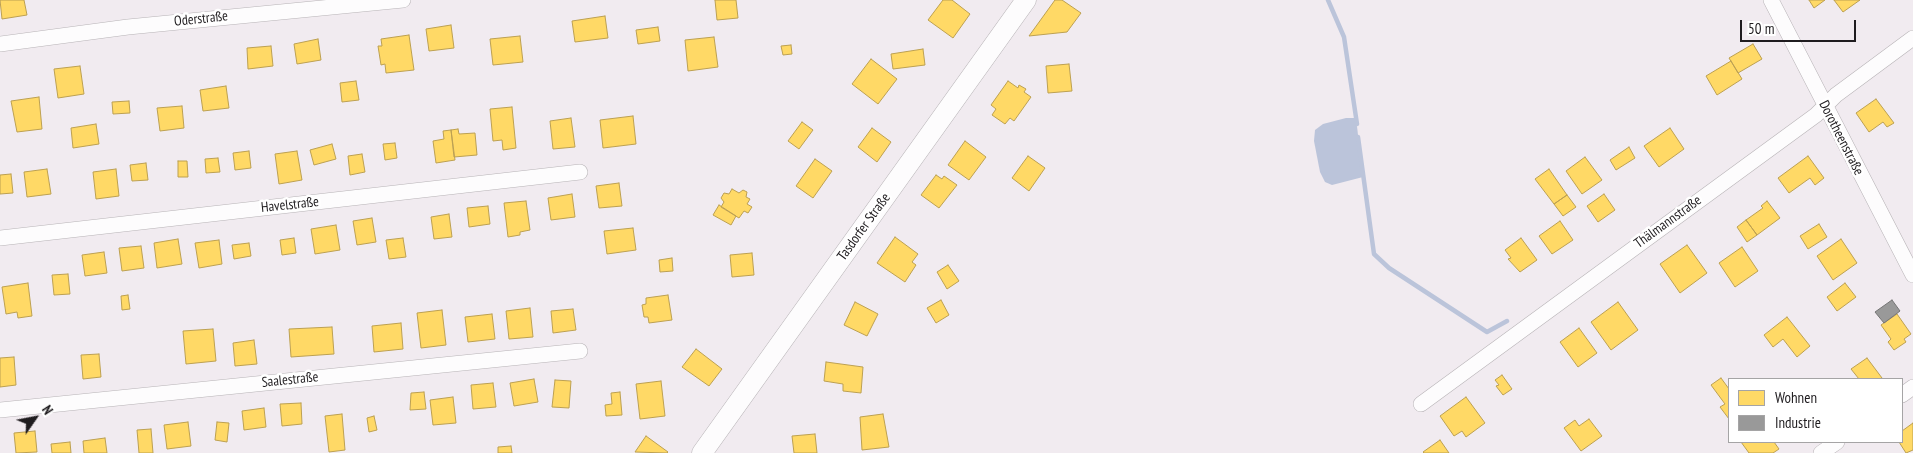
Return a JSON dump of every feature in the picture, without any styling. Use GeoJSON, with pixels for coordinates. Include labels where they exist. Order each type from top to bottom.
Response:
{"type":"FeatureCollection","features":[{"type":"Feature","properties":{"kind":"main road","name":"Tasdorfer Straße"},"geometry":{"type":"LineString","coordinates":[[702,453],[1026,0]]}},
{"type":"Feature","properties":{"kind":"street","name":"Oderstraße"},"geometry":{"type":"LineString","coordinates":[[0,44],[128,27],[403,0]]}},
{"type":"Feature","properties":{"kind":"street","name":"Dorotheenstraße"},"geometry":{"type":"LineString","coordinates":[[1771,0],[1913,275]]}},
{"type":"Feature","properties":{"kind":"street","name":"Thälmannstraße"},"geometry":{"type":"LineString","coordinates":[[1421,404],[1808,121],[1836,95],[1913,38]]}},
{"type":"Feature","properties":{"kind":"street","name":"Havelstraße"},"geometry":{"type":"LineString","coordinates":[[0,238],[580,172]]}},
{"type":"Feature","properties":{"kind":"street","name":"Saalestraße"},"geometry":{"type":"LineString","coordinates":[[0,410],[580,351]]}},
{"type":"Feature","properties":{"kind":"street"},"geometry":{"type":"LineString","coordinates":[[1821,453],[1836,443]]}},
{"type":"Feature","properties":{"kind":"water"},"geometry":{"type":"Polygon","coordinates":[[[1346,118],[1356,118],[1363,177],[1332,185],[1325,182],[1320,172],[1314,141],[1315,130],[1323,124],[1346,118]]]}},
{"type":"Feature","properties":{"kind":"building: Wohnen"},"geometry":{"type":"Polygon","coordinates":[[[0,0],[24,0],[27,15],[2,19],[0,0]]]}},
{"type":"Feature","properties":{"kind":"building: Wohnen"},"geometry":{"type":"Polygon","coordinates":[[[715,0],[736,0],[738,18],[717,20],[715,0]]]}},
{"type":"Feature","properties":{"kind":"building: Wohnen"},"geometry":{"type":"Polygon","coordinates":[[[943,0],[952,0],[970,14],[953,38],[928,20],[943,0]]]}},
{"type":"Feature","properties":{"kind":"building: Wohnen"},"geometry":{"type":"Polygon","coordinates":[[[1055,0],[1062,0],[1081,13],[1067,32],[1029,36],[1055,0]]]}},
{"type":"Feature","properties":{"kind":"building: Wohnen"},"geometry":{"type":"Polygon","coordinates":[[[1809,0],[1825,0],[1814,8],[1809,0]]]}},
{"type":"Feature","properties":{"kind":"building: Wohnen"},"geometry":{"type":"Polygon","coordinates":[[[1834,0],[1860,0],[1843,12],[1834,0]]]}},
{"type":"Feature","properties":{"kind":"building: Wohnen"},"geometry":{"type":"Polygon","coordinates":[[[605,16],[608,38],[575,42],[572,21],[605,16]]]}},
{"type":"Feature","properties":{"kind":"building: Wohnen"},"geometry":{"type":"Polygon","coordinates":[[[451,25],[454,48],[429,51],[426,29],[451,25]]]}},
{"type":"Feature","properties":{"kind":"building: Wohnen"},"geometry":{"type":"Polygon","coordinates":[[[658,27],[660,41],[638,44],[636,30],[658,27]]]}},
{"type":"Feature","properties":{"kind":"building: Wohnen"},"geometry":{"type":"Polygon","coordinates":[[[409,35],[414,70],[386,73],[385,64],[381,65],[378,46],[382,46],[381,39],[409,35]]]}},
{"type":"Feature","properties":{"kind":"building: Wohnen"},"geometry":{"type":"Polygon","coordinates":[[[520,36],[523,62],[493,65],[490,39],[520,36]]]}},
{"type":"Feature","properties":{"kind":"building: Wohnen"},"geometry":{"type":"Polygon","coordinates":[[[714,37],[718,67],[688,71],[685,40],[714,37]]]}},
{"type":"Feature","properties":{"kind":"building: Wohnen"},"geometry":{"type":"Polygon","coordinates":[[[318,39],[321,60],[297,64],[294,44],[318,39]]]}},
{"type":"Feature","properties":{"kind":"building: Wohnen"},"geometry":{"type":"Polygon","coordinates":[[[1753,44],[1762,59],[1738,73],[1729,58],[1753,44]]]}},
{"type":"Feature","properties":{"kind":"building: Wohnen"},"geometry":{"type":"Polygon","coordinates":[[[791,45],[792,54],[783,55],[781,46],[791,45]]]}},
{"type":"Feature","properties":{"kind":"building: Wohnen"},"geometry":{"type":"Polygon","coordinates":[[[271,46],[273,66],[248,69],[247,48],[271,46]]]}},
{"type":"Feature","properties":{"kind":"building: Wohnen"},"geometry":{"type":"Polygon","coordinates":[[[923,49],[925,65],[893,69],[891,54],[923,49]]]}},
{"type":"Feature","properties":{"kind":"building: Wohnen"},"geometry":{"type":"Polygon","coordinates":[[[871,59],[897,79],[878,104],[852,84],[871,59]]]}},
{"type":"Feature","properties":{"kind":"building: Wohnen"},"geometry":{"type":"Polygon","coordinates":[[[1731,61],[1742,79],[1717,95],[1706,76],[1731,61]]]}},
{"type":"Feature","properties":{"kind":"building: Wohnen"},"geometry":{"type":"Polygon","coordinates":[[[1069,64],[1072,91],[1048,93],[1046,66],[1069,64]]]}},
{"type":"Feature","properties":{"kind":"building: Wohnen"},"geometry":{"type":"Polygon","coordinates":[[[80,66],[84,94],[58,98],[54,69],[80,66]]]}},
{"type":"Feature","properties":{"kind":"building: Wohnen"},"geometry":{"type":"Polygon","coordinates":[[[356,81],[359,100],[342,102],[340,83],[356,81]]]}},
{"type":"Feature","properties":{"kind":"building: Wohnen"},"geometry":{"type":"Polygon","coordinates":[[[1008,81],[1018,88],[1019,85],[1026,89],[1024,92],[1031,97],[1014,121],[1010,118],[1005,124],[992,115],[996,109],[991,105],[1008,81]]]}},
{"type":"Feature","properties":{"kind":"building: Wohnen"},"geometry":{"type":"Polygon","coordinates":[[[226,86],[229,108],[203,111],[200,90],[226,86]]]}},
{"type":"Feature","properties":{"kind":"building: Wohnen"},"geometry":{"type":"Polygon","coordinates":[[[39,97],[42,129],[17,132],[11,101],[39,97]]]}},
{"type":"Feature","properties":{"kind":"building: Wohnen"},"geometry":{"type":"Polygon","coordinates":[[[1876,99],[1894,123],[1887,127],[1883,122],[1869,132],[1856,113],[1876,99]]]}},
{"type":"Feature","properties":{"kind":"building: Wohnen"},"geometry":{"type":"Polygon","coordinates":[[[129,101],[130,113],[113,114],[112,102],[129,101]]]}},
{"type":"Feature","properties":{"kind":"building: Wohnen"},"geometry":{"type":"Polygon","coordinates":[[[182,106],[184,128],[160,131],[157,108],[182,106]]]}},
{"type":"Feature","properties":{"kind":"building: Wohnen"},"geometry":{"type":"Polygon","coordinates":[[[512,107],[516,148],[503,150],[502,140],[493,141],[490,109],[512,107]]]}},
{"type":"Feature","properties":{"kind":"building: Wohnen"},"geometry":{"type":"Polygon","coordinates":[[[633,116],[636,144],[603,148],[600,120],[633,116]]]}},
{"type":"Feature","properties":{"kind":"building: Wohnen"},"geometry":{"type":"Polygon","coordinates":[[[571,118],[575,147],[553,149],[550,121],[571,118]]]}},
{"type":"Feature","properties":{"kind":"building: Wohnen"},"geometry":{"type":"Polygon","coordinates":[[[802,122],[813,130],[799,149],[788,141],[802,122]]]}},
{"type":"Feature","properties":{"kind":"building: Wohnen"},"geometry":{"type":"Polygon","coordinates":[[[96,124],[99,144],[73,148],[71,128],[96,124]]]}},
{"type":"Feature","properties":{"kind":"building: Wohnen"},"geometry":{"type":"Polygon","coordinates":[[[872,128],[891,142],[877,162],[858,147],[872,128]]]}},
{"type":"Feature","properties":{"kind":"building: Wohnen"},"geometry":{"type":"Polygon","coordinates":[[[1670,128],[1684,149],[1659,167],[1644,146],[1670,128]]]}},
{"type":"Feature","properties":{"kind":"building: Wohnen"},"geometry":{"type":"Polygon","coordinates":[[[458,129],[459,134],[475,133],[477,155],[454,157],[451,130],[458,129]]]}},
{"type":"Feature","properties":{"kind":"building: Wohnen"},"geometry":{"type":"Polygon","coordinates":[[[451,130],[455,160],[436,163],[433,141],[444,139],[443,131],[451,130]]]}},
{"type":"Feature","properties":{"kind":"building: Wohnen"},"geometry":{"type":"Polygon","coordinates":[[[965,141],[986,157],[969,180],[948,165],[965,141]]]}},
{"type":"Feature","properties":{"kind":"building: Wohnen"},"geometry":{"type":"Polygon","coordinates":[[[395,143],[397,158],[385,160],[383,144],[395,143]]]}},
{"type":"Feature","properties":{"kind":"building: Wohnen"},"geometry":{"type":"Polygon","coordinates":[[[332,144],[336,159],[314,165],[310,150],[332,144]]]}},
{"type":"Feature","properties":{"kind":"building: Wohnen"},"geometry":{"type":"Polygon","coordinates":[[[1629,147],[1635,158],[1616,170],[1610,160],[1629,147]]]}},
{"type":"Feature","properties":{"kind":"building: Wohnen"},"geometry":{"type":"Polygon","coordinates":[[[249,151],[251,168],[235,170],[233,153],[249,151]]]}},
{"type":"Feature","properties":{"kind":"building: Wohnen"},"geometry":{"type":"Polygon","coordinates":[[[297,151],[302,180],[279,184],[275,154],[297,151]]]}},
{"type":"Feature","properties":{"kind":"building: Wohnen"},"geometry":{"type":"Polygon","coordinates":[[[362,154],[365,172],[350,175],[348,156],[362,154]]]}},
{"type":"Feature","properties":{"kind":"building: Wohnen"},"geometry":{"type":"Polygon","coordinates":[[[1028,156],[1045,168],[1029,191],[1012,178],[1028,156]]]}},
{"type":"Feature","properties":{"kind":"building: Wohnen"},"geometry":{"type":"Polygon","coordinates":[[[1808,156],[1824,178],[1815,185],[1810,178],[1789,193],[1778,178],[1808,156]]]}},
{"type":"Feature","properties":{"kind":"building: Wohnen"},"geometry":{"type":"Polygon","coordinates":[[[1585,157],[1602,180],[1582,194],[1566,171],[1585,157]]]}},
{"type":"Feature","properties":{"kind":"building: Wohnen"},"geometry":{"type":"Polygon","coordinates":[[[218,158],[220,172],[206,173],[205,159],[218,158]]]}},
{"type":"Feature","properties":{"kind":"building: Wohnen"},"geometry":{"type":"Polygon","coordinates":[[[815,159],[832,171],[813,198],[796,186],[815,159]]]}},
{"type":"Feature","properties":{"kind":"building: Wohnen"},"geometry":{"type":"Polygon","coordinates":[[[178,161],[187,161],[188,177],[178,177],[178,161]]]}},
{"type":"Feature","properties":{"kind":"building: Wohnen"},"geometry":{"type":"Polygon","coordinates":[[[146,163],[148,180],[132,181],[130,165],[146,163]]]}},
{"type":"Feature","properties":{"kind":"building: Wohnen"},"geometry":{"type":"Polygon","coordinates":[[[47,169],[51,194],[27,197],[24,172],[47,169]]]}},
{"type":"Feature","properties":{"kind":"building: Wohnen"},"geometry":{"type":"Polygon","coordinates":[[[116,169],[119,196],[96,199],[93,172],[116,169]]]}},
{"type":"Feature","properties":{"kind":"building: Wohnen"},"geometry":{"type":"Polygon","coordinates":[[[1549,169],[1567,195],[1554,204],[1535,179],[1549,169]]]}},
{"type":"Feature","properties":{"kind":"building: Wohnen"},"geometry":{"type":"Polygon","coordinates":[[[11,174],[13,193],[0,194],[0,175],[11,174]]]}},
{"type":"Feature","properties":{"kind":"building: Wohnen"},"geometry":{"type":"Polygon","coordinates":[[[936,175],[942,179],[944,176],[957,185],[939,208],[921,195],[936,175]]]}},
{"type":"Feature","properties":{"kind":"building: Wohnen"},"geometry":{"type":"Polygon","coordinates":[[[619,183],[622,206],[599,208],[596,186],[619,183]]]}},
{"type":"Feature","properties":{"kind":"building: Wohnen"},"geometry":{"type":"Polygon","coordinates":[[[732,189],[739,193],[743,190],[747,192],[746,197],[750,199],[747,204],[752,207],[748,213],[744,211],[739,218],[721,207],[724,202],[721,198],[724,193],[729,194],[732,189]]]}},
{"type":"Feature","properties":{"kind":"building: Wohnen"},"geometry":{"type":"Polygon","coordinates":[[[572,194],[575,217],[551,220],[548,198],[572,194]]]}},
{"type":"Feature","properties":{"kind":"building: Wohnen"},"geometry":{"type":"Polygon","coordinates":[[[1604,194],[1615,210],[1598,222],[1587,206],[1604,194]]]}},
{"type":"Feature","properties":{"kind":"building: Wohnen"},"geometry":{"type":"Polygon","coordinates":[[[1567,195],[1576,207],[1563,216],[1554,204],[1567,195]]]}},
{"type":"Feature","properties":{"kind":"building: Wohnen"},"geometry":{"type":"Polygon","coordinates":[[[526,201],[530,230],[520,232],[520,235],[508,237],[504,203],[526,201]]]}},
{"type":"Feature","properties":{"kind":"building: Wohnen"},"geometry":{"type":"Polygon","coordinates":[[[1767,201],[1780,218],[1757,235],[1746,220],[1763,208],[1761,206],[1767,201]]]}},
{"type":"Feature","properties":{"kind":"building: Wohnen"},"geometry":{"type":"Polygon","coordinates":[[[719,205],[736,216],[731,225],[713,215],[719,205]]]}},
{"type":"Feature","properties":{"kind":"building: Wohnen"},"geometry":{"type":"Polygon","coordinates":[[[488,206],[490,224],[469,227],[467,208],[488,206]]]}},
{"type":"Feature","properties":{"kind":"building: Wohnen"},"geometry":{"type":"Polygon","coordinates":[[[449,214],[452,237],[434,239],[431,217],[449,214]]]}},
{"type":"Feature","properties":{"kind":"building: Wohnen"},"geometry":{"type":"Polygon","coordinates":[[[372,218],[376,242],[357,245],[353,221],[372,218]]]}},
{"type":"Feature","properties":{"kind":"building: Wohnen"},"geometry":{"type":"Polygon","coordinates":[[[1746,220],[1757,235],[1747,242],[1737,227],[1746,220]]]}},
{"type":"Feature","properties":{"kind":"building: Wohnen"},"geometry":{"type":"Polygon","coordinates":[[[1560,221],[1573,240],[1552,254],[1539,236],[1560,221]]]}},
{"type":"Feature","properties":{"kind":"building: Wohnen"},"geometry":{"type":"Polygon","coordinates":[[[1819,224],[1827,237],[1808,249],[1800,236],[1819,224]]]}},
{"type":"Feature","properties":{"kind":"building: Wohnen"},"geometry":{"type":"Polygon","coordinates":[[[336,225],[340,250],[315,254],[311,229],[336,225]]]}},
{"type":"Feature","properties":{"kind":"building: Wohnen"},"geometry":{"type":"Polygon","coordinates":[[[633,228],[636,250],[607,254],[604,231],[633,228]]]}},
{"type":"Feature","properties":{"kind":"building: Wohnen"},"geometry":{"type":"Polygon","coordinates":[[[895,237],[918,254],[912,262],[916,265],[905,282],[877,263],[895,237]]]}},
{"type":"Feature","properties":{"kind":"building: Wohnen"},"geometry":{"type":"Polygon","coordinates":[[[294,238],[296,253],[282,255],[280,240],[294,238]]]}},
{"type":"Feature","properties":{"kind":"building: Wohnen"},"geometry":{"type":"Polygon","coordinates":[[[403,238],[406,257],[389,259],[386,240],[403,238]]]}},
{"type":"Feature","properties":{"kind":"building: Wohnen"},"geometry":{"type":"Polygon","coordinates":[[[1521,238],[1537,260],[1520,272],[1508,259],[1511,258],[1505,250],[1521,238]]]}},
{"type":"Feature","properties":{"kind":"building: Wohnen"},"geometry":{"type":"Polygon","coordinates":[[[178,239],[182,264],[157,268],[154,243],[178,239]]]}},
{"type":"Feature","properties":{"kind":"building: Wohnen"},"geometry":{"type":"Polygon","coordinates":[[[1841,239],[1857,263],[1833,280],[1817,256],[1841,239]]]}},
{"type":"Feature","properties":{"kind":"building: Wohnen"},"geometry":{"type":"Polygon","coordinates":[[[219,240],[222,264],[199,268],[195,243],[219,240]]]}},
{"type":"Feature","properties":{"kind":"building: Wohnen"},"geometry":{"type":"Polygon","coordinates":[[[249,243],[251,256],[234,259],[232,245],[249,243]]]}},
{"type":"Feature","properties":{"kind":"building: Wohnen"},"geometry":{"type":"Polygon","coordinates":[[[1687,245],[1707,273],[1680,293],[1660,264],[1687,245]]]}},
{"type":"Feature","properties":{"kind":"building: Wohnen"},"geometry":{"type":"Polygon","coordinates":[[[141,246],[144,268],[122,271],[119,248],[141,246]]]}},
{"type":"Feature","properties":{"kind":"building: Wohnen"},"geometry":{"type":"Polygon","coordinates":[[[1742,247],[1758,271],[1735,287],[1719,263],[1742,247]]]}},
{"type":"Feature","properties":{"kind":"building: Wohnen"},"geometry":{"type":"Polygon","coordinates":[[[104,252],[107,273],[85,276],[82,255],[104,252]]]}},
{"type":"Feature","properties":{"kind":"building: Wohnen"},"geometry":{"type":"Polygon","coordinates":[[[752,253],[754,275],[732,277],[730,255],[752,253]]]}},
{"type":"Feature","properties":{"kind":"building: Wohnen"},"geometry":{"type":"Polygon","coordinates":[[[672,258],[673,271],[660,272],[659,260],[672,258]]]}},
{"type":"Feature","properties":{"kind":"building: Wohnen"},"geometry":{"type":"Polygon","coordinates":[[[948,265],[959,281],[947,289],[937,272],[948,265]]]}},
{"type":"Feature","properties":{"kind":"building: Wohnen"},"geometry":{"type":"Polygon","coordinates":[[[68,274],[70,294],[54,295],[52,275],[68,274]]]}},
{"type":"Feature","properties":{"kind":"building: Wohnen"},"geometry":{"type":"Polygon","coordinates":[[[28,283],[32,316],[18,318],[17,312],[6,314],[2,287],[28,283]]]}},
{"type":"Feature","properties":{"kind":"building: Wohnen"},"geometry":{"type":"Polygon","coordinates":[[[1845,283],[1856,297],[1837,311],[1827,297],[1845,283]]]}},
{"type":"Feature","properties":{"kind":"building: Wohnen"},"geometry":{"type":"Polygon","coordinates":[[[128,295],[130,309],[122,310],[121,296],[128,295]]]}},
{"type":"Feature","properties":{"kind":"building: Wohnen"},"geometry":{"type":"Polygon","coordinates":[[[668,295],[672,320],[649,323],[648,317],[644,317],[642,305],[646,304],[646,298],[668,295]]]}},
{"type":"Feature","properties":{"kind":"building: Wohnen"},"geometry":{"type":"Polygon","coordinates":[[[941,300],[949,315],[936,323],[927,308],[941,300]]]}},
{"type":"Feature","properties":{"kind":"building: Wohnen"},"geometry":{"type":"Polygon","coordinates":[[[855,302],[878,314],[867,336],[844,325],[855,302]]]}},
{"type":"Feature","properties":{"kind":"building: Wohnen"},"geometry":{"type":"Polygon","coordinates":[[[1618,302],[1638,330],[1611,350],[1591,322],[1618,302]]]}},
{"type":"Feature","properties":{"kind":"building: Wohnen"},"geometry":{"type":"Polygon","coordinates":[[[530,308],[533,337],[509,339],[506,311],[530,308]]]}},
{"type":"Feature","properties":{"kind":"building: Wohnen"},"geometry":{"type":"Polygon","coordinates":[[[573,309],[576,330],[553,333],[551,311],[573,309]]]}},
{"type":"Feature","properties":{"kind":"building: Wohnen"},"geometry":{"type":"Polygon","coordinates":[[[442,310],[446,345],[421,348],[417,313],[442,310]]]}},
{"type":"Feature","properties":{"kind":"building: Wohnen"},"geometry":{"type":"Polygon","coordinates":[[[492,314],[495,339],[468,342],[465,317],[492,314]]]}},
{"type":"Feature","properties":{"kind":"building: Wohnen"},"geometry":{"type":"Polygon","coordinates":[[[1897,314],[1911,334],[1904,339],[1906,342],[1894,350],[1888,342],[1891,339],[1881,325],[1897,314]]]}},
{"type":"Feature","properties":{"kind":"building: Wohnen"},"geometry":{"type":"Polygon","coordinates":[[[1787,317],[1810,346],[1797,357],[1783,339],[1773,347],[1764,335],[1787,317]]]}},
{"type":"Feature","properties":{"kind":"building: Wohnen"},"geometry":{"type":"Polygon","coordinates":[[[401,323],[403,349],[374,352],[372,326],[401,323]]]}},
{"type":"Feature","properties":{"kind":"building: Wohnen"},"geometry":{"type":"Polygon","coordinates":[[[332,327],[334,354],[291,357],[289,329],[332,327]]]}},
{"type":"Feature","properties":{"kind":"building: Wohnen"},"geometry":{"type":"Polygon","coordinates":[[[1579,328],[1597,353],[1578,367],[1560,342],[1579,328]]]}},
{"type":"Feature","properties":{"kind":"building: Wohnen"},"geometry":{"type":"Polygon","coordinates":[[[213,329],[216,361],[186,364],[183,331],[213,329]]]}},
{"type":"Feature","properties":{"kind":"building: Wohnen"},"geometry":{"type":"Polygon","coordinates":[[[254,340],[257,364],[235,366],[233,343],[254,340]]]}},
{"type":"Feature","properties":{"kind":"building: Wohnen"},"geometry":{"type":"Polygon","coordinates":[[[696,349],[722,369],[709,386],[682,367],[696,349]]]}},
{"type":"Feature","properties":{"kind":"building: Wohnen"},"geometry":{"type":"Polygon","coordinates":[[[99,354],[101,377],[83,379],[81,355],[99,354]]]}},
{"type":"Feature","properties":{"kind":"building: Wohnen"},"geometry":{"type":"Polygon","coordinates":[[[14,357],[16,385],[0,387],[0,358],[14,357]]]}},
{"type":"Feature","properties":{"kind":"building: Wohnen"},"geometry":{"type":"Polygon","coordinates":[[[1867,358],[1882,378],[1858,378],[1851,369],[1867,358]]]}},
{"type":"Feature","properties":{"kind":"building: Wohnen"},"geometry":{"type":"Polygon","coordinates":[[[826,362],[863,367],[861,393],[843,391],[843,384],[824,381],[826,362]]]}},
{"type":"Feature","properties":{"kind":"building: Wohnen"},"geometry":{"type":"Polygon","coordinates":[[[1502,375],[1512,389],[1503,395],[1496,386],[1499,385],[1495,380],[1502,375]]]}},
{"type":"Feature","properties":{"kind":"building: Wohnen"},"geometry":{"type":"Polygon","coordinates":[[[1721,378],[1728,388],[1728,418],[1720,407],[1725,404],[1711,385],[1721,378]]]}},
{"type":"Feature","properties":{"kind":"building: Wohnen"},"geometry":{"type":"Polygon","coordinates":[[[534,379],[538,402],[514,406],[510,383],[534,379]]]}},
{"type":"Feature","properties":{"kind":"building: Wohnen"},"geometry":{"type":"Polygon","coordinates":[[[555,380],[571,381],[569,408],[552,407],[555,380]]]}},
{"type":"Feature","properties":{"kind":"building: Wohnen"},"geometry":{"type":"Polygon","coordinates":[[[661,381],[665,416],[640,419],[636,384],[661,381]]]}},
{"type":"Feature","properties":{"kind":"building: Wohnen"},"geometry":{"type":"Polygon","coordinates":[[[493,383],[496,407],[473,409],[471,385],[493,383]]]}},
{"type":"Feature","properties":{"kind":"building: Wohnen"},"geometry":{"type":"Polygon","coordinates":[[[424,392],[426,409],[410,410],[411,393],[424,392]]]}},
{"type":"Feature","properties":{"kind":"building: Wohnen"},"geometry":{"type":"Polygon","coordinates":[[[620,392],[622,415],[606,416],[605,405],[612,404],[611,393],[620,392]]]}},
{"type":"Feature","properties":{"kind":"building: Wohnen"},"geometry":{"type":"Polygon","coordinates":[[[453,397],[456,423],[433,425],[430,400],[453,397]]]}},
{"type":"Feature","properties":{"kind":"building: Wohnen"},"geometry":{"type":"Polygon","coordinates":[[[1466,397],[1485,423],[1466,437],[1462,431],[1454,436],[1440,416],[1466,397]]]}},
{"type":"Feature","properties":{"kind":"building: Wohnen"},"geometry":{"type":"Polygon","coordinates":[[[301,403],[302,424],[282,426],[280,404],[301,403]]]}},
{"type":"Feature","properties":{"kind":"building: Wohnen"},"geometry":{"type":"Polygon","coordinates":[[[264,408],[266,427],[244,430],[242,411],[264,408]]]}},
{"type":"Feature","properties":{"kind":"building: Wohnen"},"geometry":{"type":"Polygon","coordinates":[[[342,414],[345,450],[329,452],[325,416],[342,414]]]}},
{"type":"Feature","properties":{"kind":"building: Wohnen"},"geometry":{"type":"Polygon","coordinates":[[[883,414],[889,447],[862,450],[860,417],[883,414]]]}},
{"type":"Feature","properties":{"kind":"building: Wohnen"},"geometry":{"type":"Polygon","coordinates":[[[374,416],[377,430],[369,432],[367,418],[374,416]]]}},
{"type":"Feature","properties":{"kind":"building: Wohnen"},"geometry":{"type":"Polygon","coordinates":[[[1589,419],[1602,436],[1581,451],[1564,428],[1575,420],[1579,426],[1589,419]]]}},
{"type":"Feature","properties":{"kind":"building: Wohnen"},"geometry":{"type":"Polygon","coordinates":[[[188,422],[191,446],[167,449],[164,425],[188,422]]]}},
{"type":"Feature","properties":{"kind":"building: Wohnen"},"geometry":{"type":"Polygon","coordinates":[[[217,422],[229,423],[227,442],[215,440],[217,422]]]}},
{"type":"Feature","properties":{"kind":"building: Wohnen"},"geometry":{"type":"Polygon","coordinates":[[[1913,423],[1913,450],[1906,453],[1900,443],[1903,443],[1903,430],[1913,423]]]}},
{"type":"Feature","properties":{"kind":"building: Wohnen"},"geometry":{"type":"Polygon","coordinates":[[[151,429],[153,453],[139,453],[137,430],[151,429]]]}},
{"type":"Feature","properties":{"kind":"building: Wohnen"},"geometry":{"type":"Polygon","coordinates":[[[35,431],[37,452],[16,453],[14,433],[35,431]]]}},
{"type":"Feature","properties":{"kind":"building: Wohnen"},"geometry":{"type":"Polygon","coordinates":[[[815,434],[817,453],[794,453],[792,436],[815,434]]]}},
{"type":"Feature","properties":{"kind":"building: Wohnen"},"geometry":{"type":"Polygon","coordinates":[[[646,436],[668,452],[635,452],[646,436]]]}},
{"type":"Feature","properties":{"kind":"building: Wohnen"},"geometry":{"type":"Polygon","coordinates":[[[105,438],[107,453],[84,453],[83,441],[105,438]]]}},
{"type":"Feature","properties":{"kind":"building: Wohnen"},"geometry":{"type":"Polygon","coordinates":[[[1440,440],[1449,453],[1423,452],[1440,440]]]}},
{"type":"Feature","properties":{"kind":"building: Wohnen"},"geometry":{"type":"Polygon","coordinates":[[[70,442],[71,453],[52,453],[51,444],[70,442]]]}},
{"type":"Feature","properties":{"kind":"building: Wohnen"},"geometry":{"type":"Polygon","coordinates":[[[1742,443],[1775,443],[1779,449],[1773,453],[1749,453],[1742,443]]]}},
{"type":"Feature","properties":{"kind":"building: Wohnen"},"geometry":{"type":"Polygon","coordinates":[[[511,446],[512,453],[498,453],[498,447],[511,446]]]}},
{"type":"Feature","properties":{"kind":"building: Industrie"},"geometry":{"type":"Polygon","coordinates":[[[1892,300],[1900,311],[1884,323],[1875,312],[1892,300]]]}},
{"type":"Feature","properties":{"kind":"waterway"},"geometry":{"type":"LineString","coordinates":[[1328,0],[1344,37],[1357,124]]}},
{"type":"Feature","properties":{"kind":"waterway"},"geometry":{"type":"LineString","coordinates":[[1358,137],[1374,254],[1389,268],[1487,332],[1507,321]]}}]}
